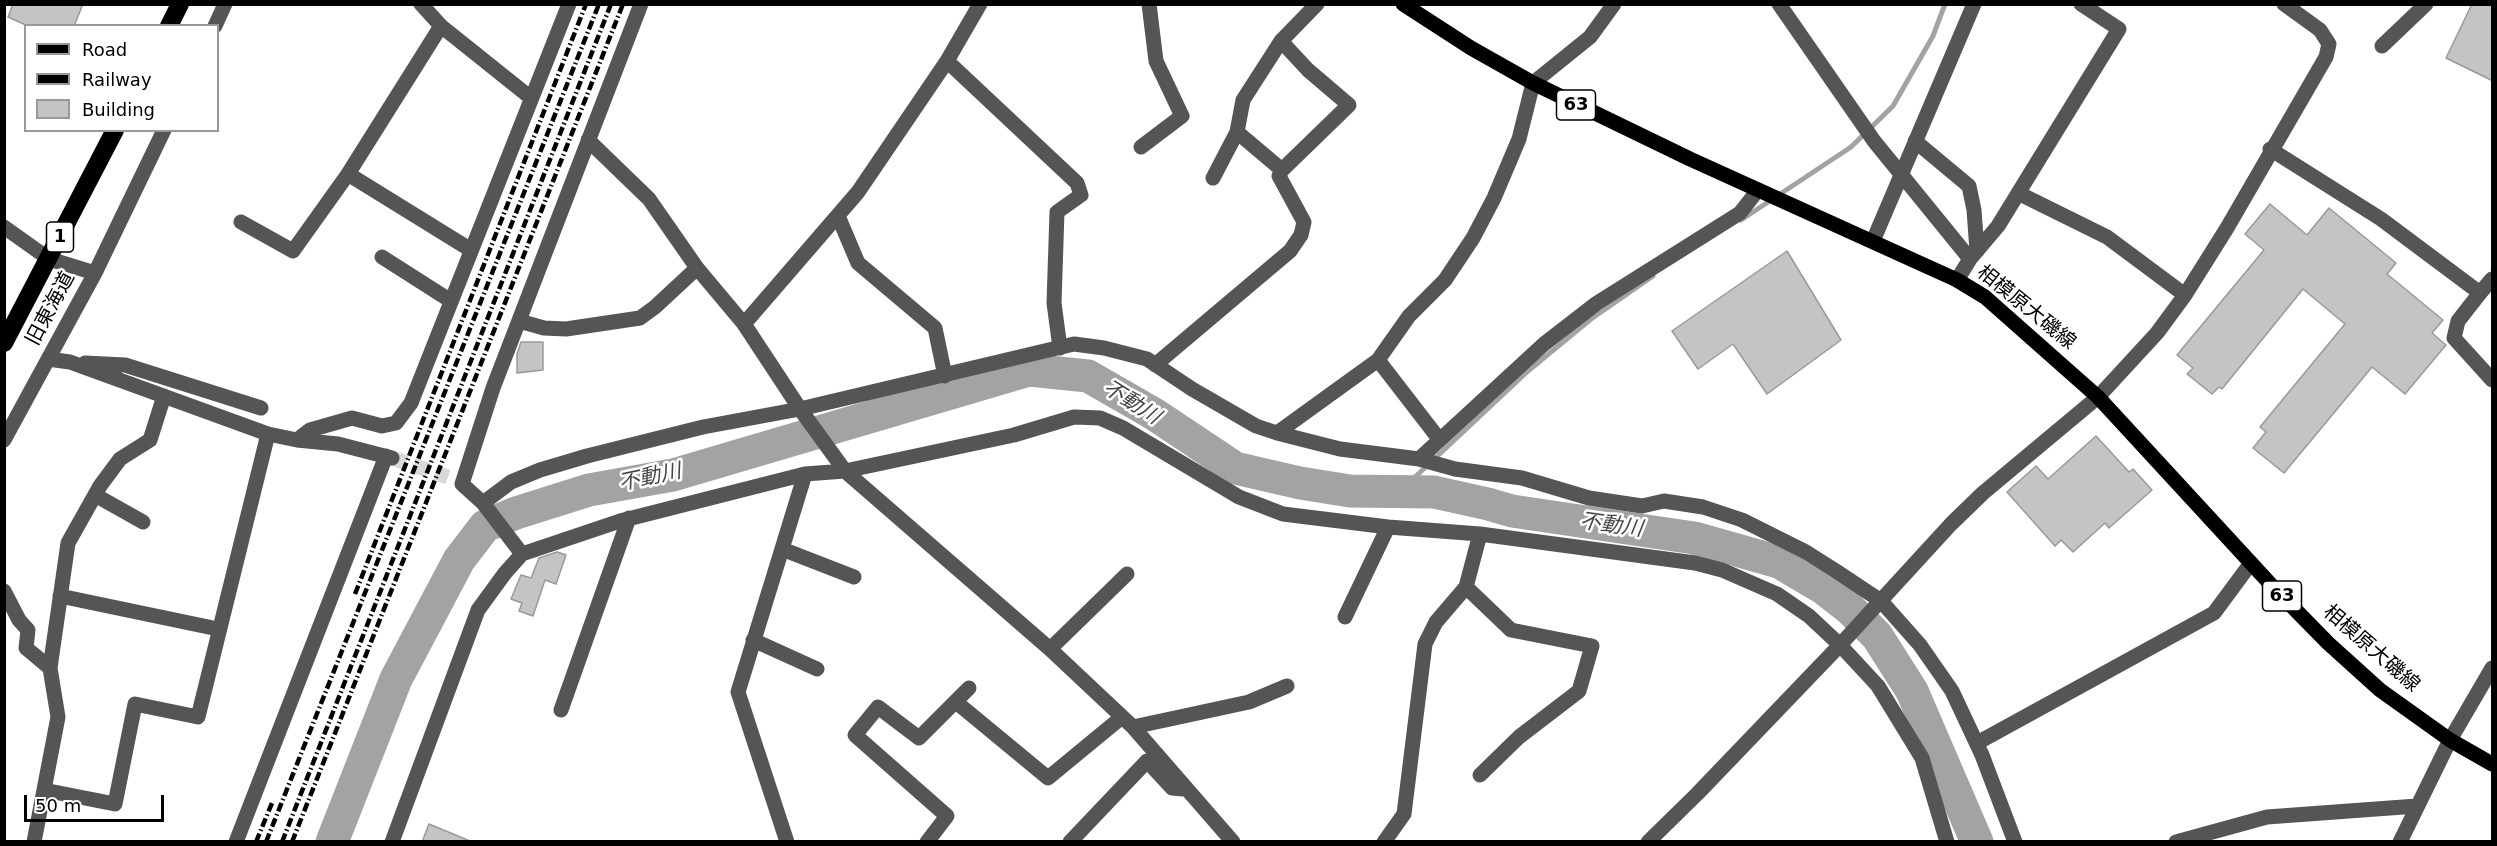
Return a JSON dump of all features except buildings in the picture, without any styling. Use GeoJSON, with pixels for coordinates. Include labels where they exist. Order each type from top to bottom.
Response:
{"type":"FeatureCollection","features":[{"type":"Feature","properties":{"kind":"highway"},"geometry":{"type":"LineString","coordinates":[[170,24],[180,4]]}},
{"type":"Feature","properties":{"kind":"highway","name":"1"},"geometry":{"type":"LineString","coordinates":[[4,343],[114,132]]}},
{"type":"Feature","properties":{"kind":"main road","name":"相模原大磯線"},"geometry":{"type":"LineString","coordinates":[[1403,4],[1471,48],[1533,83],[1794,207],[1957,280],[2000,310],[2098,397],[2251,563],[2328,643],[2364,676],[2450,740],[2493,764]]}},
{"type":"Feature","properties":{"kind":"street"},"geometry":{"type":"LineString","coordinates":[[216,24],[225,4]]}},
{"type":"Feature","properties":{"kind":"street"},"geometry":{"type":"LineString","coordinates":[[421,4],[441,26],[531,98]]}},
{"type":"Feature","properties":{"kind":"street"},"geometry":{"type":"LineString","coordinates":[[297,440],[310,429],[352,418],[382,426],[396,423],[411,403],[569,4]]}},
{"type":"Feature","properties":{"kind":"street"},"geometry":{"type":"LineString","coordinates":[[462,484],[476,435],[641,4]]}},
{"type":"Feature","properties":{"kind":"street"},"geometry":{"type":"LineString","coordinates":[[744,324],[837,216],[885,154],[947,62],[980,4]]}},
{"type":"Feature","properties":{"kind":"street"},"geometry":{"type":"LineString","coordinates":[[1141,147],[1182,116],[1156,61],[1149,4]]}},
{"type":"Feature","properties":{"kind":"street"},"geometry":{"type":"LineString","coordinates":[[1213,178],[1237,132],[1243,100],[1281,41],[1317,4]]}},
{"type":"Feature","properties":{"kind":"street"},"geometry":{"type":"LineString","coordinates":[[1277,433],[1378,360],[1409,316],[1445,280],[1473,238],[1494,198],[1519,139],[1533,83],[1590,37],[1614,4]]}},
{"type":"Feature","properties":{"kind":"street"},"geometry":{"type":"LineString","coordinates":[[1779,4],[1901,178],[1973,255]]}},
{"type":"Feature","properties":{"kind":"street"},"geometry":{"type":"LineString","coordinates":[[1873,242],[1974,4]]}},
{"type":"Feature","properties":{"kind":"street"},"geometry":{"type":"LineString","coordinates":[[1957,280],[1973,255],[1998,226],[2119,29],[2081,4]]}},
{"type":"Feature","properties":{"kind":"street"},"geometry":{"type":"LineString","coordinates":[[1648,842],[1845,639],[1931,544],[1983,493],[2098,397],[2157,333],[2185,295],[2227,228],[2326,57],[2329,44],[2320,30],[2284,4]]}},
{"type":"Feature","properties":{"kind":"street"},"geometry":{"type":"LineString","coordinates":[[2382,46],[2426,4]]}},
{"type":"Feature","properties":{"kind":"street"},"geometry":{"type":"LineString","coordinates":[[241,222],[293,251],[348,174],[441,26]]}},
{"type":"Feature","properties":{"kind":"street"},"geometry":{"type":"LineString","coordinates":[[1155,364],[1290,251],[1301,236],[1304,222],[1280,176],[1281,170],[1349,105],[1308,70],[1281,41]]}},
{"type":"Feature","properties":{"kind":"street"},"geometry":{"type":"LineString","coordinates":[[947,62],[1083,184],[1081,195],[1057,212],[1054,303],[1060,348]]}},
{"type":"Feature","properties":{"kind":"street","name":"旧東海道"},"geometry":{"type":"LineString","coordinates":[[4,440],[95,273],[163,132]]}},
{"type":"Feature","properties":{"kind":"street"},"geometry":{"type":"LineString","coordinates":[[1237,132],[1281,170]]}},
{"type":"Feature","properties":{"kind":"street"},"geometry":{"type":"LineString","coordinates":[[588,140],[649,199],[697,268],[744,324],[800,410],[845,471],[1050,649],[1127,722],[1227,839]]}},
{"type":"Feature","properties":{"kind":"street"},"geometry":{"type":"LineString","coordinates":[[1915,141],[1969,186],[1974,210],[1973,255]]}},
{"type":"Feature","properties":{"kind":"street"},"geometry":{"type":"LineString","coordinates":[[2271,149],[2381,219],[2480,293]]}},
{"type":"Feature","properties":{"kind":"street"},"geometry":{"type":"LineString","coordinates":[[348,174],[471,250]]}},
{"type":"Feature","properties":{"kind":"street"},"geometry":{"type":"LineString","coordinates":[[1419,459],[1544,344],[1597,303],[1740,213],[1758,190]]}},
{"type":"Feature","properties":{"kind":"street"},"geometry":{"type":"LineString","coordinates":[[2018,193],[2107,237],[2185,295]]}},
{"type":"Feature","properties":{"kind":"street"},"geometry":{"type":"LineString","coordinates":[[837,216],[858,263],[935,328],[945,376]]}},
{"type":"Feature","properties":{"kind":"street"},"geometry":{"type":"LineString","coordinates":[[4,227],[48,259],[95,273]]}},
{"type":"Feature","properties":{"kind":"street"},"geometry":{"type":"LineString","coordinates":[[382,257],[451,301]]}},
{"type":"Feature","properties":{"kind":"street"},"geometry":{"type":"LineString","coordinates":[[519,321],[544,328],[566,330],[640,318],[697,268]]}},
{"type":"Feature","properties":{"kind":"street"},"geometry":{"type":"LineString","coordinates":[[2493,279],[2458,321],[2454,338],[2493,380]]}},
{"type":"Feature","properties":{"kind":"street"},"geometry":{"type":"LineString","coordinates":[[483,503],[511,482],[559,464],[703,427],[800,410],[1074,344],[1104,348],[1147,359],[1191,389],[1256,426],[1277,433],[1340,449],[1419,459],[1455,469],[1522,478],[1589,498],[1642,506],[1664,501],[1713,510],[1742,520],[1806,552],[1878,604],[1920,645],[1952,691],[1977,743],[2015,842]]}},
{"type":"Feature","properties":{"kind":"street"},"geometry":{"type":"LineString","coordinates":[[48,359],[70,363],[125,365],[261,408]]}},
{"type":"Feature","properties":{"kind":"street"},"geometry":{"type":"LineString","coordinates":[[1378,360],[1439,439]]}},
{"type":"Feature","properties":{"kind":"street"},"geometry":{"type":"LineString","coordinates":[[70,363],[268,434],[297,440],[338,444],[389,457],[285,713],[236,842]]}},
{"type":"Feature","properties":{"kind":"street"},"geometry":{"type":"LineString","coordinates":[[34,842],[58,717],[50,668],[68,543],[95,495],[120,459],[150,440],[164,396]]}},
{"type":"Feature","properties":{"kind":"street"},"geometry":{"type":"LineString","coordinates":[[392,842],[478,610],[522,554],[629,518],[805,474],[845,471],[1014,435],[1074,417],[1100,418],[1123,428],[1239,497],[1283,514],[1388,527],[1480,534],[1695,563],[1722,570],[1777,594],[1845,639],[1878,686],[1922,758],[1947,842]]}},
{"type":"Feature","properties":{"kind":"street"},"geometry":{"type":"LineString","coordinates":[[44,790],[115,804],[135,704],[198,717],[268,434]]}},
{"type":"Feature","properties":{"kind":"street"},"geometry":{"type":"LineString","coordinates":[[787,842],[738,692],[805,474]]}},
{"type":"Feature","properties":{"kind":"street"},"geometry":{"type":"LineString","coordinates":[[448,477],[462,484],[483,503],[522,554]]}},
{"type":"Feature","properties":{"kind":"street"},"geometry":{"type":"LineString","coordinates":[[95,495],[143,522]]}},
{"type":"Feature","properties":{"kind":"street"},"geometry":{"type":"LineString","coordinates":[[561,710],[629,518]]}},
{"type":"Feature","properties":{"kind":"street"},"geometry":{"type":"LineString","coordinates":[[1345,617],[1388,527]]}},
{"type":"Feature","properties":{"kind":"street"},"geometry":{"type":"LineString","coordinates":[[1384,842],[1404,814],[1425,644],[1436,622],[1466,588],[1480,534]]}},
{"type":"Feature","properties":{"kind":"street"},"geometry":{"type":"LineString","coordinates":[[782,549],[854,577]]}},
{"type":"Feature","properties":{"kind":"street"},"geometry":{"type":"LineString","coordinates":[[1977,743],[2214,613],[2251,563]]}},
{"type":"Feature","properties":{"kind":"street"},"geometry":{"type":"LineString","coordinates":[[1050,649],[1127,574]]}},
{"type":"Feature","properties":{"kind":"street"},"geometry":{"type":"LineString","coordinates":[[1466,588],[1511,630],[1592,646],[1579,691],[1519,737],[1480,775]]}},
{"type":"Feature","properties":{"kind":"street"},"geometry":{"type":"LineString","coordinates":[[4,591],[19,620],[28,630],[26,648],[50,668]]}},
{"type":"Feature","properties":{"kind":"street"},"geometry":{"type":"LineString","coordinates":[[60,596],[218,629]]}},
{"type":"Feature","properties":{"kind":"street"},"geometry":{"type":"LineString","coordinates":[[753,640],[817,669]]}},
{"type":"Feature","properties":{"kind":"street"},"geometry":{"type":"LineString","coordinates":[[2400,842],[2450,740],[2493,668]]}},
{"type":"Feature","properties":{"kind":"street"},"geometry":{"type":"LineString","coordinates":[[956,702],[1048,778],[1127,722],[1249,702],[1287,686]]}},
{"type":"Feature","properties":{"kind":"street"},"geometry":{"type":"LineString","coordinates":[[927,842],[947,816],[855,735],[878,707],[919,738],[969,688]]}},
{"type":"Feature","properties":{"kind":"street"},"geometry":{"type":"LineString","coordinates":[[1070,842],[1147,761],[1172,788],[1187,790]]}},
{"type":"Feature","properties":{"kind":"street"},"geometry":{"type":"LineString","coordinates":[[2175,842],[2267,817],[2417,806]]}},
{"type":"Feature","properties":{"kind":"waterway"},"geometry":{"type":"LineString","coordinates":[[1741,220],[1851,147],[1893,106],[1933,36],[1945,4]]}},
{"type":"Feature","properties":{"kind":"waterway"},"geometry":{"type":"LineString","coordinates":[[1398,493],[1528,371],[1591,319],[1653,276]]}},
{"type":"Feature","properties":{"kind":"waterway","name":"不動川"},"geometry":{"type":"LineString","coordinates":[[332,842],[396,679],[459,560],[485,526],[516,513],[589,490],[673,475],[1029,370],[1088,376],[1154,414],[1235,468],[1300,483],[1350,491],[1434,492],[1512,511],[1694,538],[1779,562],[1823,588],[1850,609],[1877,636],[1912,691],[1977,842]]}},
{"type":"Feature","properties":{"kind":"tunnel"},"geometry":{"type":"LineString","coordinates":[[392,458],[448,477]]}},
{"type":"Feature","properties":{"kind":"railway"},"geometry":{"type":"LineString","coordinates":[[355,594],[586,4]]}},
{"type":"Feature","properties":{"kind":"railway"},"geometry":{"type":"LineString","coordinates":[[266,842],[599,4]]}},
{"type":"Feature","properties":{"kind":"railway"},"geometry":{"type":"LineString","coordinates":[[282,842],[611,4]]}},
{"type":"Feature","properties":{"kind":"railway"},"geometry":{"type":"LineString","coordinates":[[292,842],[623,4]]}},
{"type":"Feature","properties":{"kind":"railway"},"geometry":{"type":"LineString","coordinates":[[256,842],[272,803]]}}]}
